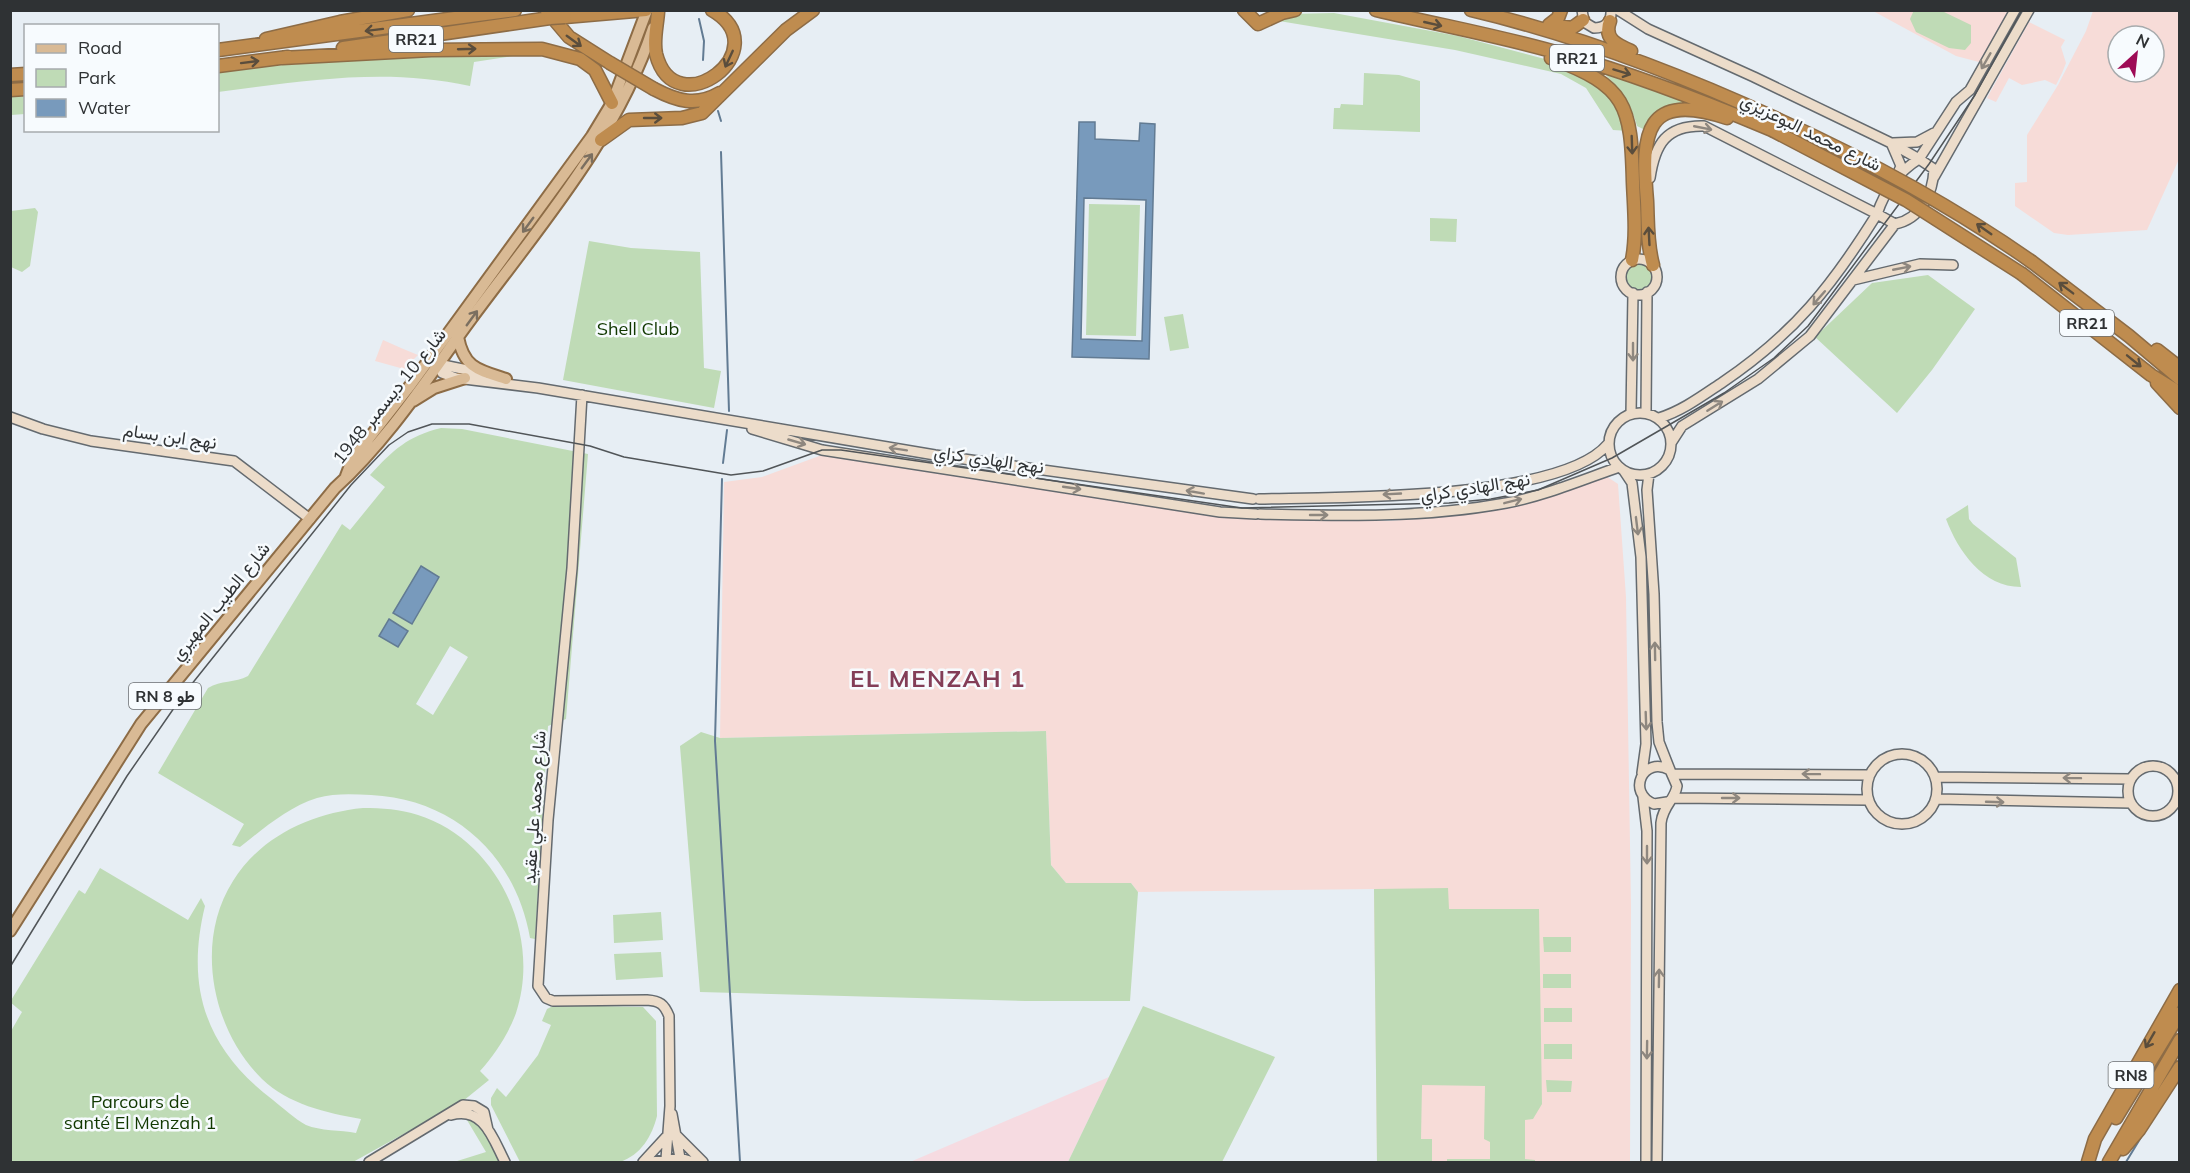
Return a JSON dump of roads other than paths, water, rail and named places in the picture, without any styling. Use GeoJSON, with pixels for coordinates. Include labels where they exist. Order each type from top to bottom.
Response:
{"type":"FeatureCollection","features":[{"type":"Feature","properties":{"kind":"highway"},"geometry":{"type":"LineString","coordinates":[[254,46],[283,34],[408,10]]}},
{"type":"Feature","properties":{"kind":"highway","name":"RR21"},"geometry":{"type":"LineString","coordinates":[[219,50],[515,10]]}},
{"type":"Feature","properties":{"kind":"highway","name":"RR21"},"geometry":{"type":"LineString","coordinates":[[219,66],[282,58],[548,14],[565,17],[601,10]]}},
{"type":"Feature","properties":{"kind":"highway"},"geometry":{"type":"LineString","coordinates":[[565,17],[652,11],[659,63],[664,72],[675,80],[699,84],[709,82],[722,72],[734,50],[735,40],[731,29],[723,17],[712,10]]}},
{"type":"Feature","properties":{"kind":"highway"},"geometry":{"type":"LineString","coordinates":[[601,140],[629,120],[682,118],[702,113],[786,30],[813,10]]}},
{"type":"Feature","properties":{"kind":"highway"},"geometry":{"type":"LineString","coordinates":[[1244,10],[1258,24],[1295,10]]}},
{"type":"Feature","properties":{"kind":"highway","name":"شارع محمد البوعزيزي"},"geometry":{"type":"LineString","coordinates":[[1376,10],[1560,53],[1631,75],[1714,105],[1916,187],[1974,221],[2032,262],[2129,336],[2180,379]]}},
{"type":"Feature","properties":{"kind":"highway","name":"شارع محمد البوعزيزي"},"geometry":{"type":"LineString","coordinates":[[1471,10],[1645,63],[1711,88],[1774,129],[1916,206],[2022,274],[2151,375],[2180,393]]}},
{"type":"Feature","properties":{"kind":"highway"},"geometry":{"type":"LineString","coordinates":[[1549,25],[1561,10]]}},
{"type":"Feature","properties":{"kind":"highway"},"geometry":{"type":"LineString","coordinates":[[548,14],[569,37],[654,89],[680,101],[707,100],[729,88]]}},
{"type":"Feature","properties":{"kind":"highway"},"geometry":{"type":"LineString","coordinates":[[1492,15],[1572,28],[1582,15]]}},
{"type":"Feature","properties":{"kind":"highway"},"geometry":{"type":"LineString","coordinates":[[1610,17],[1608,34],[1615,44],[1711,88]]}},
{"type":"Feature","properties":{"kind":"highway"},"geometry":{"type":"LineString","coordinates":[[1499,39],[1586,72],[1607,86],[1619,101],[1629,120],[1632,139],[1635,218],[1632,260]]}},
{"type":"Feature","properties":{"kind":"highway"},"geometry":{"type":"LineString","coordinates":[[282,58],[476,49],[542,49],[580,59],[595,70],[612,103]]}},
{"type":"Feature","properties":{"kind":"highway"},"geometry":{"type":"LineString","coordinates":[[1653,265],[1646,193],[1645,143],[1649,130],[1664,114],[1682,109],[1700,111],[1740,123],[1774,129]]}},
{"type":"Feature","properties":{"kind":"highway"},"geometry":{"type":"LineString","coordinates":[[2129,336],[2157,350],[2180,368]]}},
{"type":"Feature","properties":{"kind":"highway"},"geometry":{"type":"LineString","coordinates":[[2151,375],[2180,408]]}},
{"type":"Feature","properties":{"kind":"highway","name":"RN8"},"geometry":{"type":"LineString","coordinates":[[2088,1162],[2095,1139],[2180,990]]}},
{"type":"Feature","properties":{"kind":"highway","name":"RN8"},"geometry":{"type":"LineString","coordinates":[[2088,1162],[2180,1013]]}},
{"type":"Feature","properties":{"kind":"highway","name":"RN8"},"geometry":{"type":"LineString","coordinates":[[2111,1160],[2180,1040]]}},
{"type":"Feature","properties":{"kind":"highway"},"geometry":{"type":"LineString","coordinates":[[2111,1160],[2126,1148],[2180,1067]]}},
{"type":"Feature","properties":{"kind":"main road","name":"شارع 10 ديسمبر 1948"},"geometry":{"type":"LineString","coordinates":[[344,479],[407,404],[432,363],[435,351],[585,146],[612,103],[652,11]]}},
{"type":"Feature","properties":{"kind":"main road","name":"شارع 10 ديسمبر 1948"},"geometry":{"type":"LineString","coordinates":[[344,479],[352,460],[432,363],[458,337],[601,140],[633,82],[652,11]]}},
{"type":"Feature","properties":{"kind":"main road"},"geometry":{"type":"LineString","coordinates":[[458,337],[461,353],[471,366],[506,379]]}},
{"type":"Feature","properties":{"kind":"main road"},"geometry":{"type":"LineString","coordinates":[[407,404],[434,388],[465,378]]}},
{"type":"Feature","properties":{"kind":"main road","name":"شارع الطيب المهيري"},"geometry":{"type":"LineString","coordinates":[[10,931],[141,724],[344,479]]}},
{"type":"Feature","properties":{"kind":"street"},"geometry":{"type":"LineString","coordinates":[[1618,10],[1630,19],[1891,143],[1934,169],[1932,190],[1917,213],[1908,221],[1895,224],[1810,336],[1758,379],[1682,426],[1671,443],[1665,462],[1649,474],[1636,475],[1621,469]]}},
{"type":"Feature","properties":{"kind":"street"},"geometry":{"type":"LineString","coordinates":[[1898,173],[1919,159],[1956,102],[1970,90],[2015,10]]}},
{"type":"Feature","properties":{"kind":"street"},"geometry":{"type":"LineString","coordinates":[[1934,177],[2029,10]]}},
{"type":"Feature","properties":{"kind":"street"},"geometry":{"type":"LineString","coordinates":[[1582,15],[1594,28],[1600,28],[1610,17],[1630,19]]}},
{"type":"Feature","properties":{"kind":"street"},"geometry":{"type":"LineString","coordinates":[[1891,143],[1926,139],[1942,125]]}},
{"type":"Feature","properties":{"kind":"street"},"geometry":{"type":"LineString","coordinates":[[1646,193],[1656,150],[1662,140],[1677,130],[1704,126],[1895,224]]}},
{"type":"Feature","properties":{"kind":"street"},"geometry":{"type":"LineString","coordinates":[[1659,418],[1674,413],[1711,390],[1777,342],[1829,287],[1877,214],[1898,173],[1901,166],[1899,157],[1891,143]]}},
{"type":"Feature","properties":{"kind":"street"},"geometry":{"type":"LineString","coordinates":[[1646,413],[1647,292],[1656,281],[1653,265],[1640,259],[1632,260],[1625,266],[1622,280],[1626,288],[1634,293],[1647,292]]}},
{"type":"Feature","properties":{"kind":"street"},"geometry":{"type":"LineString","coordinates":[[1853,280],[1909,266],[1953,265]]}},
{"type":"Feature","properties":{"kind":"street"},"geometry":{"type":"LineString","coordinates":[[1630,414],[1634,293]]}},
{"type":"Feature","properties":{"kind":"street","name":"نهج الهادي كراي"},"geometry":{"type":"LineString","coordinates":[[432,363],[446,375],[582,395],[936,455],[1256,499],[1446,492],[1506,486],[1576,465],[1598,455],[1608,444]]}},
{"type":"Feature","properties":{"kind":"street","name":"نهج الهادي كراي"},"geometry":{"type":"LineString","coordinates":[[432,363],[538,388]]}},
{"type":"Feature","properties":{"kind":"street","name":"شارع محمد علي عقيد"},"geometry":{"type":"LineString","coordinates":[[582,395],[571,578],[548,820],[538,986],[546,998],[553,1001],[647,1000],[658,1001],[665,1007],[669,1016],[671,1136],[666,1159]]}},
{"type":"Feature","properties":{"kind":"street"},"geometry":{"type":"LineString","coordinates":[[1646,1162],[1647,824],[1643,797],[1638,785],[1646,744],[1641,557],[1632,483],[1610,454],[1608,444],[1614,425],[1630,414],[1646,413],[1659,418],[1666,427],[1671,443]]}},
{"type":"Feature","properties":{"kind":"street","name":"نهج ابن بسام"},"geometry":{"type":"LineString","coordinates":[[10,417],[43,429],[91,441],[234,461],[310,519]]}},
{"type":"Feature","properties":{"kind":"street","name":"نهج الهادي كراي"},"geometry":{"type":"LineString","coordinates":[[721,420],[822,450],[1220,512],[1389,515],[1443,512],[1508,502],[1621,469]]}},
{"type":"Feature","properties":{"kind":"street"},"geometry":{"type":"LineString","coordinates":[[1649,474],[1647,490],[1654,594],[1657,722],[1659,742],[1677,786],[1662,817],[1660,842],[1657,1162]]}},
{"type":"Feature","properties":{"kind":"street"},"geometry":{"type":"LineString","coordinates":[[1904,754],[1921,759],[1936,777],[1937,799],[1925,817],[1916,822],[1900,825],[1884,819],[1874,811],[1868,800],[1867,787],[1870,775],[1877,764],[1887,757],[1904,754]]}},
{"type":"Feature","properties":{"kind":"street"},"geometry":{"type":"LineString","coordinates":[[1641,775],[1653,766],[1672,772],[1870,775]]}},
{"type":"Feature","properties":{"kind":"street"},"geometry":{"type":"LineString","coordinates":[[2151,766],[2165,769],[2177,780],[2176,805],[2161,815],[2140,813],[2130,803],[2127,787],[2135,772],[2151,766]]}},
{"type":"Feature","properties":{"kind":"street"},"geometry":{"type":"LineString","coordinates":[[1936,777],[2130,779]]}},
{"type":"Feature","properties":{"kind":"street"},"geometry":{"type":"LineString","coordinates":[[1643,797],[1654,804],[1670,800],[1868,800]]}},
{"type":"Feature","properties":{"kind":"street"},"geometry":{"type":"LineString","coordinates":[[1937,799],[2130,803]]}},
{"type":"Feature","properties":{"kind":"street"},"geometry":{"type":"LineString","coordinates":[[369,1162],[463,1106],[474,1106],[487,1118],[489,1130],[505,1162]]}},
{"type":"Feature","properties":{"kind":"street"},"geometry":{"type":"LineString","coordinates":[[643,1162],[671,1136],[703,1162]]}},
{"type":"Feature","properties":{"kind":"street","name":"شارع محمد علي عقيد"},"geometry":{"type":"LineString","coordinates":[[671,1136],[680,1158]]}},
{"type":"Feature","properties":{"kind":"street"},"geometry":{"type":"LineString","coordinates":[[652,1162],[680,1158],[693,1162]]}},
{"type":"Feature","properties":{"kind":"water"},"geometry":{"type":"Polygon","coordinates":[[[1079,122],[1095,122],[1095,139],[1139,141],[1140,123],[1155,124],[1149,359],[1072,357],[1079,122]],[[1084,198],[1081,339],[1142,341],[1146,200],[1084,198]]]}},
{"type":"Feature","properties":{"kind":"water"},"geometry":{"type":"Polygon","coordinates":[[[421,566],[439,577],[412,624],[393,613],[421,566]]]}},
{"type":"Feature","properties":{"kind":"water"},"geometry":{"type":"Polygon","coordinates":[[[389,619],[408,631],[398,647],[379,636],[389,619]]]}},
{"type":"Feature","properties":{"kind":"waterway"},"geometry":{"type":"LineString","coordinates":[[699,19],[704,41],[703,60]]}},
{"type":"Feature","properties":{"kind":"waterway"},"geometry":{"type":"LineString","coordinates":[[718,111],[721,121]]}},
{"type":"Feature","properties":{"kind":"waterway"},"geometry":{"type":"LineString","coordinates":[[721,152],[729,411]]}},
{"type":"Feature","properties":{"kind":"waterway"},"geometry":{"type":"LineString","coordinates":[[723,463],[727,430]]}},
{"type":"Feature","properties":{"kind":"waterway"},"geometry":{"type":"LineString","coordinates":[[722,479],[715,741],[740,1162]]}},
{"type":"Feature","properties":{"kind":"waterway"},"geometry":{"type":"LineString","coordinates":[[2126,1162],[2143,1134]]}},
{"type":"Feature","properties":{"kind":"tram line"},"geometry":{"type":"LineString","coordinates":[[10,967],[127,776],[183,695],[351,485],[389,445],[408,432],[432,424],[469,424],[590,446],[624,457],[731,475],[763,471],[822,450],[841,450],[1242,508],[1449,503],[1491,499],[1538,490],[1612,458],[1724,393],[1774,358],[1808,326],[1929,164],[1975,95],[2022,10]]}},
{"type":"Feature","properties":{"kind":"district","name":"EL MENZAH 1"},"geometry":{"type":"Point","coordinates":[938,678]}},
{"type":"Feature","properties":{"kind":"park label","name":"Shell Club"},"geometry":{"type":"Point","coordinates":[638,328]}},
{"type":"Feature","properties":{"kind":"park label","name":"Parcours de santé El Menzah 1"},"geometry":{"type":"Point","coordinates":[140,1111]}}]}
